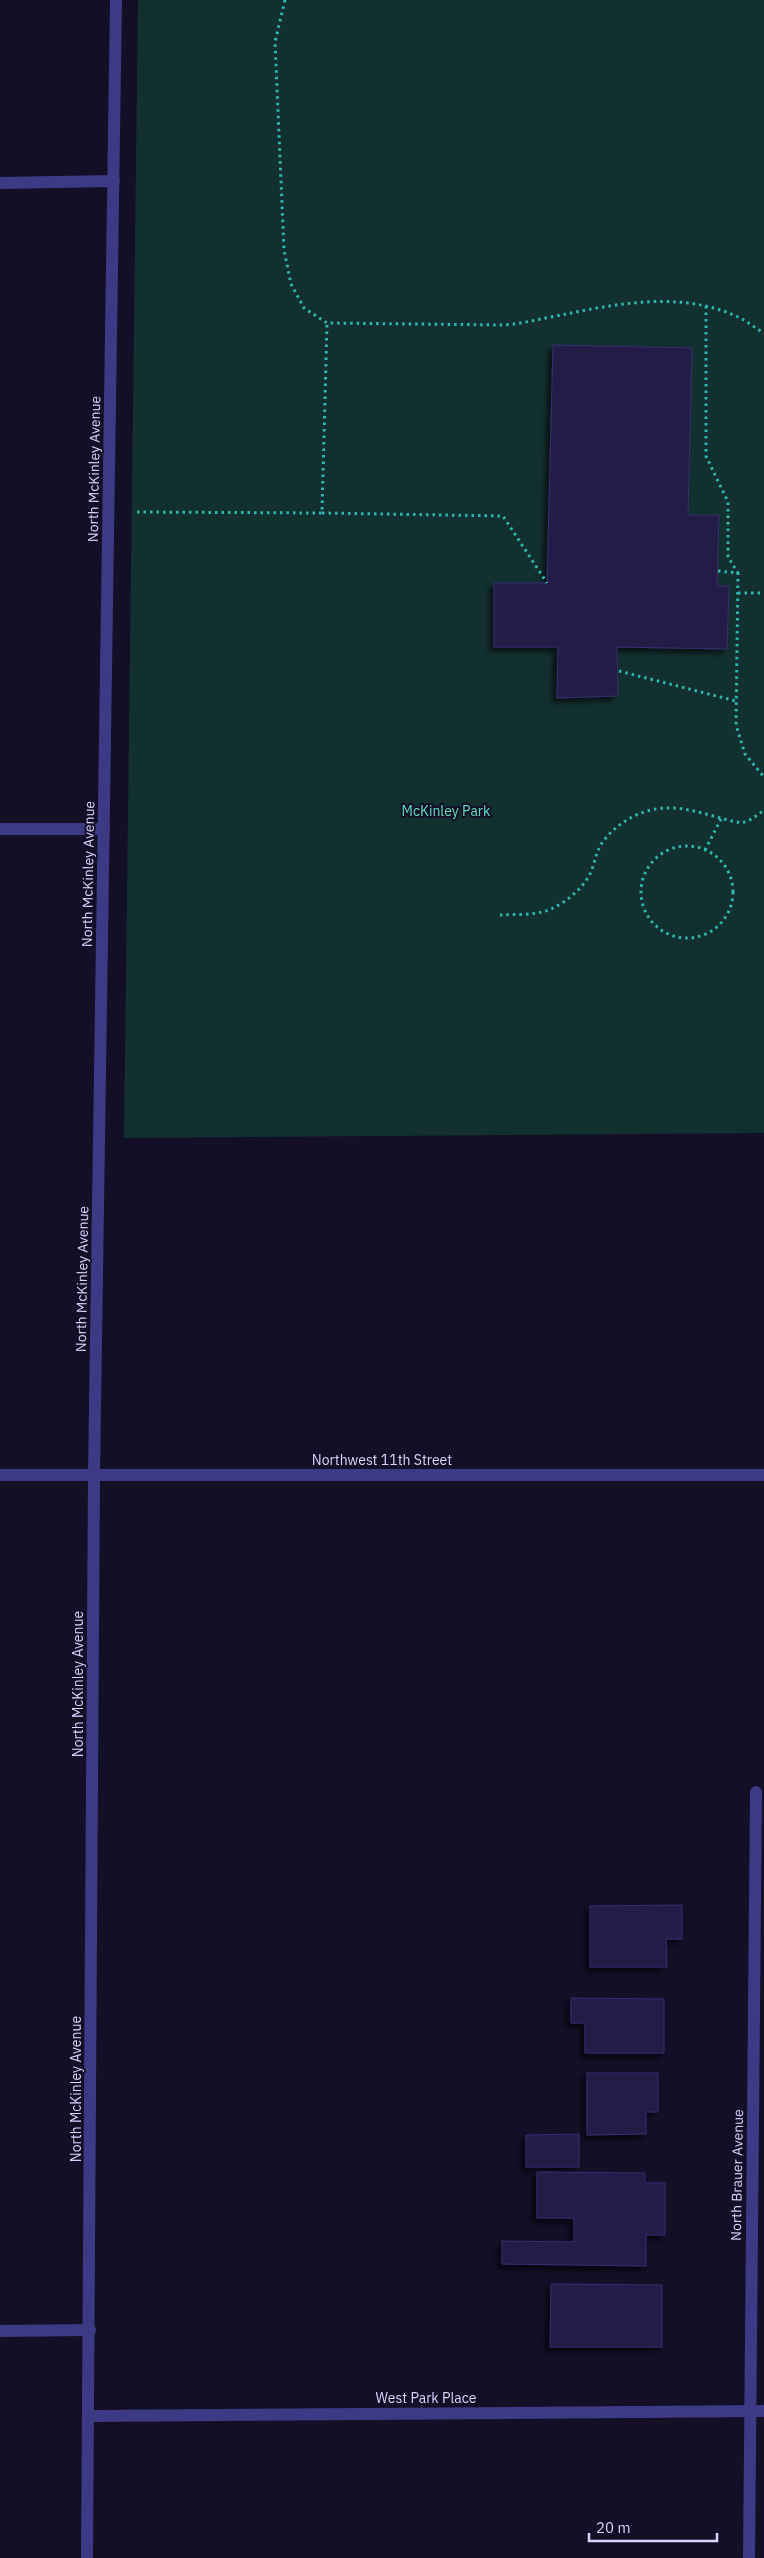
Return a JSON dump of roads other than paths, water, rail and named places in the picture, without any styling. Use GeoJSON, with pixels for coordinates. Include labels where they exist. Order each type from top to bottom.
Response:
{"type":"FeatureCollection","features":[{"type":"Feature","properties":{"kind":"street","name":"North McKinley Avenue"},"geometry":{"type":"LineString","coordinates":[[87,2558],[90,2330],[94,1475],[116,0]]}},
{"type":"Feature","properties":{"kind":"street"},"geometry":{"type":"LineString","coordinates":[[0,183],[114,181]]}},
{"type":"Feature","properties":{"kind":"street"},"geometry":{"type":"LineString","coordinates":[[0,829],[104,829]]}},
{"type":"Feature","properties":{"kind":"street","name":"Northwest 11th Street"},"geometry":{"type":"LineString","coordinates":[[0,1475],[764,1475]]}},
{"type":"Feature","properties":{"kind":"street","name":"North Brauer Avenue"},"geometry":{"type":"LineString","coordinates":[[749,2558],[756,1792]]}},
{"type":"Feature","properties":{"kind":"street"},"geometry":{"type":"LineString","coordinates":[[0,2330],[90,2330]]}},
{"type":"Feature","properties":{"kind":"street","name":"West Park Place"},"geometry":{"type":"LineString","coordinates":[[89,2416],[764,2411]]}},
{"type":"Feature","properties":{"kind":"park label","name":"McKinley Park"},"geometry":{"type":"Point","coordinates":[446,811]}}]}
